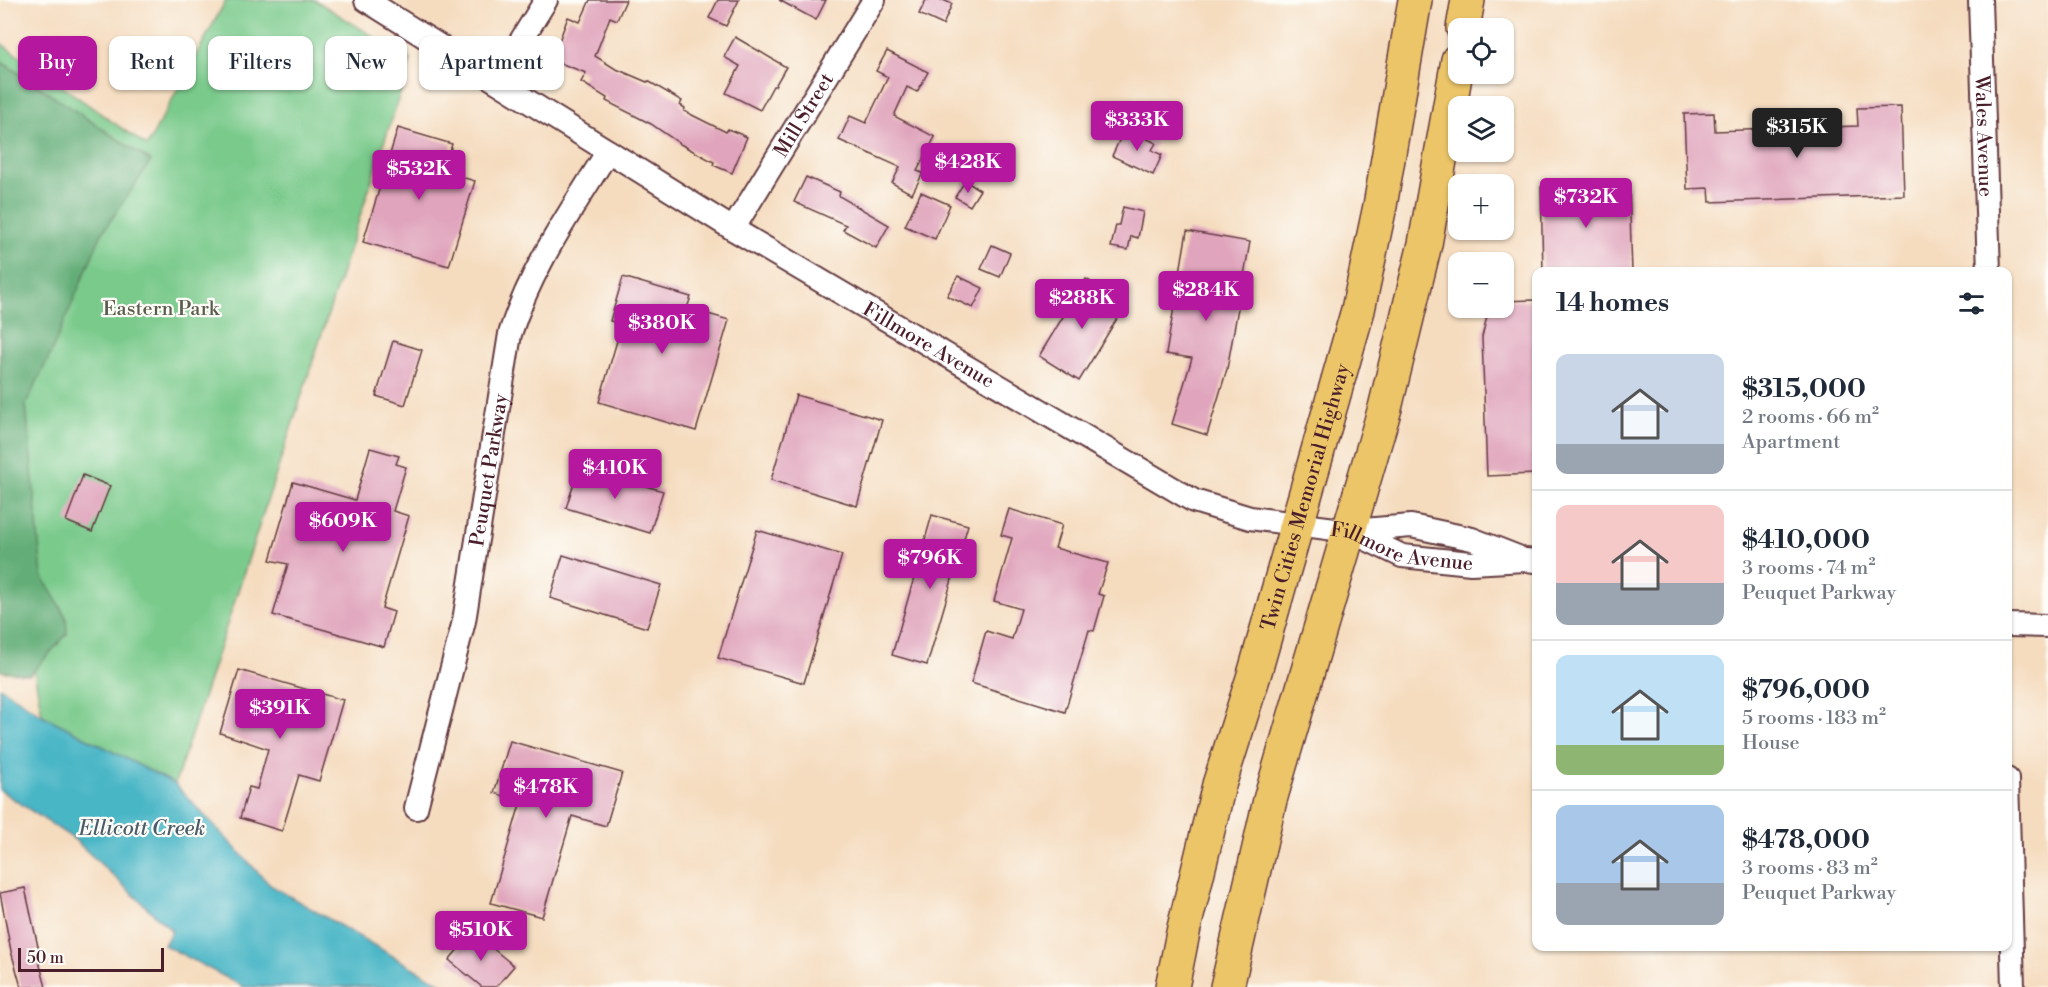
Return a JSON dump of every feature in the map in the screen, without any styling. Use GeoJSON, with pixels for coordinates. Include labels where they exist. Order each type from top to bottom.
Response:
{"type":"FeatureCollection","features":[{"type":"Feature","properties":{"kind":"main road","name":"Twin Cities Memorial Highway"},"geometry":{"type":"LineString","coordinates":[[1172,987],[1219,785],[1254,675],[1358,310],[1380,206],[1415,0]]}},
{"type":"Feature","properties":{"kind":"main road"},"geometry":{"type":"LineString","coordinates":[[1465,18],[1468,0]]}},
{"type":"Feature","properties":{"kind":"main road"},"geometry":{"type":"LineString","coordinates":[[1227,987],[1270,800],[1385,408],[1425,244],[1454,84]]}},
{"type":"Feature","properties":{"kind":"street","name":"Fillmore Avenue"},"geometry":{"type":"LineString","coordinates":[[366,0],[424,36]]}},
{"type":"Feature","properties":{"kind":"street"},"geometry":{"type":"LineString","coordinates":[[524,36],[546,0]]}},
{"type":"Feature","properties":{"kind":"street","name":"Mill Street"},"geometry":{"type":"LineString","coordinates":[[733,229],[874,0]]}},
{"type":"Feature","properties":{"kind":"street","name":"Wales Avenue"},"geometry":{"type":"LineString","coordinates":[[1980,0],[1989,267]]}},
{"type":"Feature","properties":{"kind":"street","name":"Fillmore Avenue"},"geometry":{"type":"LineString","coordinates":[[510,90],[733,229],[1194,501],[1250,518],[1350,531],[1402,556],[1471,563],[1531,561]]}},
{"type":"Feature","properties":{"kind":"street","name":"Peuquet Parkway"},"geometry":{"type":"LineString","coordinates":[[416,808],[464,621],[510,334],[520,303],[534,273],[608,151]]}},
{"type":"Feature","properties":{"kind":"street"},"geometry":{"type":"LineString","coordinates":[[1350,531],[1411,526],[1472,539],[1531,561]]}},
{"type":"Feature","properties":{"kind":"street"},"geometry":{"type":"LineString","coordinates":[[2012,625],[2048,626]]}},
{"type":"Feature","properties":{"kind":"street"},"geometry":{"type":"LineString","coordinates":[[2012,951],[2013,987]]}},
{"type":"Feature","properties":{"kind":"green space","name":"Eastern Park"},"geometry":{"type":"Polygon","coordinates":[[[226,0],[315,0],[373,36],[325,36],[325,90],[401,90],[175,784],[42,715],[0,483],[0,43],[18,56],[18,90],[67,90],[147,146],[177,90],[196,90],[196,55],[226,0]]]}},
{"type":"Feature","properties":{"kind":"green space","name":"Eastern Park"},"geometry":{"type":"Polygon","coordinates":[[[407,58],[411,60],[407,72],[407,58]]]}},
{"type":"Feature","properties":{"kind":"green space"},"geometry":{"type":"Polygon","coordinates":[[[0,61],[18,73],[18,90],[44,90],[151,161],[102,233],[51,353],[26,404],[42,576],[66,617],[67,634],[30,675],[0,671],[0,61]]]}},
{"type":"Feature","properties":{"kind":"water","name":"Ellicott Creek"},"geometry":{"type":"Polygon","coordinates":[[[0,687],[42,715],[175,784],[270,885],[449,987],[244,987],[164,945],[172,931],[74,839],[0,790],[0,687]]]}},
{"type":"Feature","properties":{"kind":"building"},"geometry":{"type":"Polygon","coordinates":[[[590,0],[626,0],[617,20],[610,17],[595,56],[614,68],[648,81],[682,101],[680,105],[685,108],[684,111],[726,132],[728,129],[747,137],[732,173],[713,165],[714,162],[682,145],[651,124],[606,101],[607,98],[581,82],[586,73],[564,65],[564,36],[561,36],[568,17],[580,22],[590,0]]]}},
{"type":"Feature","properties":{"kind":"building"},"geometry":{"type":"Polygon","coordinates":[[[718,0],[739,0],[726,26],[709,18],[718,0]]]}},
{"type":"Feature","properties":{"kind":"building"},"geometry":{"type":"Polygon","coordinates":[[[779,0],[826,0],[816,20],[779,0]]]}},
{"type":"Feature","properties":{"kind":"building"},"geometry":{"type":"Polygon","coordinates":[[[926,0],[943,0],[952,4],[943,25],[919,14],[926,0]]]}},
{"type":"Feature","properties":{"kind":"building"},"geometry":{"type":"Polygon","coordinates":[[[735,37],[786,67],[760,110],[726,93],[740,66],[724,57],[735,37]]]}},
{"type":"Feature","properties":{"kind":"building"},"geometry":{"type":"Polygon","coordinates":[[[887,51],[928,72],[917,92],[907,87],[894,116],[935,137],[917,171],[923,173],[912,194],[892,183],[900,167],[839,140],[850,116],[866,123],[888,77],[876,71],[887,51]]]}},
{"type":"Feature","properties":{"kind":"building"},"geometry":{"type":"Polygon","coordinates":[[[1901,107],[1904,195],[1710,202],[1709,188],[1687,189],[1684,114],[1714,113],[1715,131],[1858,126],[1857,108],[1901,107]]]}},
{"type":"Feature","properties":{"kind":"building"},"geometry":{"type":"Polygon","coordinates":[[[398,128],[452,144],[444,172],[475,181],[449,266],[363,242],[398,128]]]}},
{"type":"Feature","properties":{"kind":"building"},"geometry":{"type":"Polygon","coordinates":[[[1125,128],[1156,143],[1152,150],[1162,155],[1153,175],[1112,156],[1125,128]]]}},
{"type":"Feature","properties":{"kind":"building"},"geometry":{"type":"Polygon","coordinates":[[[806,177],[840,192],[839,196],[889,225],[876,248],[843,230],[846,225],[794,202],[806,177]]]}},
{"type":"Feature","properties":{"kind":"building"},"geometry":{"type":"Polygon","coordinates":[[[965,181],[980,190],[970,206],[955,197],[965,181]]]}},
{"type":"Feature","properties":{"kind":"building"},"geometry":{"type":"Polygon","coordinates":[[[1629,185],[1632,267],[1543,267],[1541,187],[1629,185]]]}},
{"type":"Feature","properties":{"kind":"building"},"geometry":{"type":"Polygon","coordinates":[[[921,192],[950,205],[935,239],[905,226],[921,192]]]}},
{"type":"Feature","properties":{"kind":"building"},"geometry":{"type":"Polygon","coordinates":[[[1123,207],[1143,212],[1138,238],[1131,236],[1128,250],[1111,247],[1123,207]]]}},
{"type":"Feature","properties":{"kind":"building"},"geometry":{"type":"Polygon","coordinates":[[[1187,231],[1250,242],[1227,369],[1207,435],[1172,424],[1192,358],[1166,354],[1187,231]]]}},
{"type":"Feature","properties":{"kind":"building"},"geometry":{"type":"Polygon","coordinates":[[[992,245],[1010,253],[1000,277],[981,269],[992,245]]]}},
{"type":"Feature","properties":{"kind":"building"},"geometry":{"type":"Polygon","coordinates":[[[958,276],[983,288],[973,308],[947,296],[958,276]]]}},
{"type":"Feature","properties":{"kind":"building"},"geometry":{"type":"Polygon","coordinates":[[[623,277],[691,297],[687,308],[729,320],[696,431],[599,402],[622,324],[610,321],[623,277]]]}},
{"type":"Feature","properties":{"kind":"building"},"geometry":{"type":"Polygon","coordinates":[[[1086,279],[1126,304],[1079,381],[1039,356],[1086,279]]]}},
{"type":"Feature","properties":{"kind":"building"},"geometry":{"type":"Polygon","coordinates":[[[1532,300],[1532,474],[1487,476],[1482,337],[1487,318],[1514,318],[1514,301],[1532,300]]]}},
{"type":"Feature","properties":{"kind":"building"},"geometry":{"type":"Polygon","coordinates":[[[393,341],[422,350],[405,405],[376,396],[393,341]]]}},
{"type":"Feature","properties":{"kind":"building"},"geometry":{"type":"Polygon","coordinates":[[[796,395],[882,420],[857,506],[771,480],[796,395]]]}},
{"type":"Feature","properties":{"kind":"building"},"geometry":{"type":"Polygon","coordinates":[[[370,448],[399,456],[396,464],[406,467],[393,511],[409,516],[382,608],[394,612],[384,647],[273,615],[288,564],[270,560],[293,482],[355,500],[370,448]]]}},
{"type":"Feature","properties":{"kind":"building"},"geometry":{"type":"Polygon","coordinates":[[[579,467],[663,491],[650,533],[566,508],[579,467]]]}},
{"type":"Feature","properties":{"kind":"building"},"geometry":{"type":"Polygon","coordinates":[[[83,475],[110,486],[92,532],[66,521],[83,475]]]}},
{"type":"Feature","properties":{"kind":"building"},"geometry":{"type":"Polygon","coordinates":[[[1009,509],[1062,525],[1055,548],[1108,563],[1098,594],[1104,596],[1094,631],[1089,630],[1065,712],[971,683],[986,631],[1012,639],[1021,609],[994,601],[1012,538],[1001,535],[1009,509]]]}},
{"type":"Feature","properties":{"kind":"building"},"geometry":{"type":"Polygon","coordinates":[[[932,515],[968,525],[927,665],[892,655],[932,515]]]}},
{"type":"Feature","properties":{"kind":"building"},"geometry":{"type":"Polygon","coordinates":[[[757,530],[842,555],[804,683],[718,658],[757,530]]]}},
{"type":"Feature","properties":{"kind":"building"},"geometry":{"type":"Polygon","coordinates":[[[563,555],[661,585],[647,628],[550,598],[563,555]]]}},
{"type":"Feature","properties":{"kind":"building"},"geometry":{"type":"Polygon","coordinates":[[[239,670],[343,700],[319,781],[299,775],[282,831],[240,818],[249,787],[257,789],[268,749],[220,733],[239,670]]]}},
{"type":"Feature","properties":{"kind":"building"},"geometry":{"type":"Polygon","coordinates":[[[510,741],[622,773],[606,826],[572,816],[542,917],[491,903],[521,801],[494,793],[510,741]]]}},
{"type":"Feature","properties":{"kind":"building"},"geometry":{"type":"Polygon","coordinates":[[[25,888],[39,951],[36,951],[46,987],[21,987],[11,951],[0,893],[25,888]]]}},
{"type":"Feature","properties":{"kind":"building"},"geometry":{"type":"Polygon","coordinates":[[[473,932],[514,966],[496,987],[482,987],[449,960],[473,932]]]}}]}
